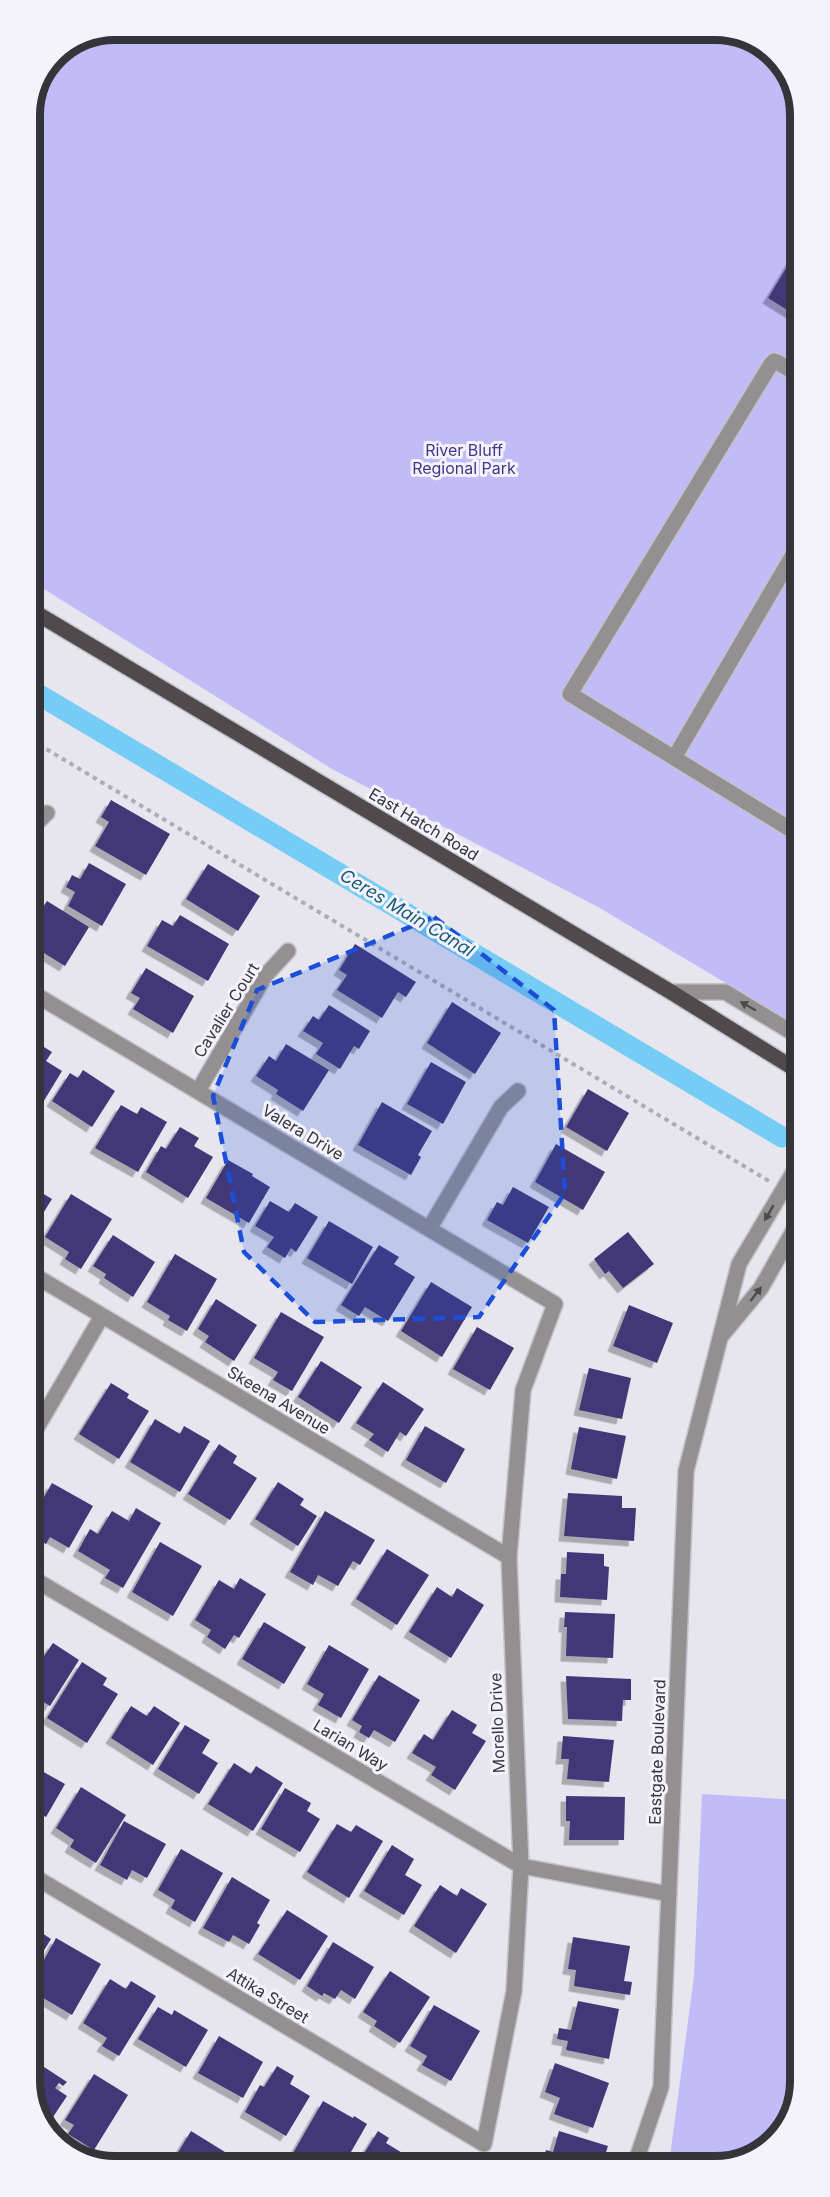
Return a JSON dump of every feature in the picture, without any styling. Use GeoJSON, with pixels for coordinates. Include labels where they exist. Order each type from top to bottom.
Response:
{"type":"FeatureCollection","features":[{"type":"Feature","properties":{"kind":"main road","name":"East Hatch Road"},"geometry":{"type":"LineString","coordinates":[[41,616],[790,1066]]}},
{"type":"Feature","properties":{"kind":"street"},"geometry":{"type":"LineString","coordinates":[[790,370],[774,361],[771,364],[570,691],[572,697],[790,829]]}},
{"type":"Feature","properties":{"kind":"street"},"geometry":{"type":"LineString","coordinates":[[674,758],[790,560]]}},
{"type":"Feature","properties":{"kind":"street"},"geometry":{"type":"LineString","coordinates":[[41,819],[47,813]]}},
{"type":"Feature","properties":{"kind":"street","name":"Cavalier Court"},"geometry":{"type":"LineString","coordinates":[[198,1091],[265,976],[288,951]]}},
{"type":"Feature","properties":{"kind":"street"},"geometry":{"type":"LineString","coordinates":[[670,992],[724,992],[790,1031]]}},
{"type":"Feature","properties":{"kind":"street","name":"Valera Drive"},"geometry":{"type":"LineString","coordinates":[[41,998],[555,1304]]}},
{"type":"Feature","properties":{"kind":"street"},"geometry":{"type":"LineString","coordinates":[[429,1229],[501,1107],[518,1091]]}},
{"type":"Feature","properties":{"kind":"street","name":"Eastgate Boulevard"},"geometry":{"type":"LineString","coordinates":[[638,2156],[661,2087],[686,1472],[739,1264],[790,1178]]}},
{"type":"Feature","properties":{"kind":"street","name":"Eastgate Boulevard"},"geometry":{"type":"LineString","coordinates":[[719,1340],[761,1288],[790,1237]]}},
{"type":"Feature","properties":{"kind":"street","name":"Skeena Avenue"},"geometry":{"type":"LineString","coordinates":[[40,1279],[509,1557]]}},
{"type":"Feature","properties":{"kind":"street","name":"Morello Drive"},"geometry":{"type":"LineString","coordinates":[[484,2144],[514,1991],[521,1866],[509,1557],[523,1390],[555,1304]]}},
{"type":"Feature","properties":{"kind":"street"},"geometry":{"type":"LineString","coordinates":[[40,1422],[102,1316]]}},
{"type":"Feature","properties":{"kind":"street","name":"Larian Way"},"geometry":{"type":"LineString","coordinates":[[40,1583],[521,1866],[669,1894]]}},
{"type":"Feature","properties":{"kind":"street","name":"Attika Street"},"geometry":{"type":"LineString","coordinates":[[40,1880],[484,2144]]}},
{"type":"Feature","properties":{"kind":"path"},"geometry":{"type":"LineString","coordinates":[[41,746],[783,1189]]}},
{"type":"Feature","properties":{"kind":"highlighted area"},"geometry":{"type":"Polygon","coordinates":[[[434,917],[554,1010],[565,1193],[479,1317],[315,1322],[244,1252],[213,1096],[257,990],[434,917]]]}},
{"type":"Feature","properties":{"kind":"green space","name":"River Bluff Regional Park"},"geometry":{"type":"Polygon","coordinates":[[[115,40],[719,41],[743,46],[752,51],[764,59],[779,78],[787,96],[790,115],[790,1021],[598,907],[332,769],[41,587],[41,111],[46,87],[53,74],[62,62],[74,53],[87,46],[115,40]]]}},
{"type":"Feature","properties":{"kind":"green space"},"geometry":{"type":"Polygon","coordinates":[[[702,1794],[790,1799],[789,2091],[786,2106],[774,2127],[764,2138],[743,2151],[724,2156],[670,2156],[694,1976],[702,1794]]]}},
{"type":"Feature","properties":{"kind":"building"},"geometry":{"type":"Polygon","coordinates":[[[790,262],[790,312],[768,298],[790,262]]]}},
{"type":"Feature","properties":{"kind":"building"},"geometry":{"type":"Polygon","coordinates":[[[111,800],[170,834],[146,875],[95,846],[109,822],[101,817],[111,800]]]}},
{"type":"Feature","properties":{"kind":"building"},"geometry":{"type":"Polygon","coordinates":[[[89,863],[126,884],[102,926],[68,906],[75,892],[66,887],[72,875],[80,879],[89,863]]]}},
{"type":"Feature","properties":{"kind":"building"},"geometry":{"type":"Polygon","coordinates":[[[208,864],[260,896],[238,931],[186,899],[208,864]]]}},
{"type":"Feature","properties":{"kind":"building"},"geometry":{"type":"Polygon","coordinates":[[[47,901],[89,927],[65,966],[41,951],[41,910],[47,901]]]}},
{"type":"Feature","properties":{"kind":"building"},"geometry":{"type":"Polygon","coordinates":[[[180,915],[229,944],[208,981],[147,946],[162,920],[173,926],[180,915]]]}},
{"type":"Feature","properties":{"kind":"building"},"geometry":{"type":"Polygon","coordinates":[[[355,944],[416,982],[406,997],[398,992],[382,1018],[337,990],[347,975],[339,970],[355,944]]]}},
{"type":"Feature","properties":{"kind":"building"},"geometry":{"type":"Polygon","coordinates":[[[146,968],[194,996],[173,1033],[133,1009],[140,998],[131,993],[146,968]]]}},
{"type":"Feature","properties":{"kind":"building"},"geometry":{"type":"Polygon","coordinates":[[[452,1002],[501,1033],[475,1074],[427,1043],[452,1002]]]}},
{"type":"Feature","properties":{"kind":"building"},"geometry":{"type":"Polygon","coordinates":[[[329,1005],[370,1031],[359,1049],[354,1046],[340,1069],[316,1054],[323,1043],[303,1031],[313,1016],[319,1020],[329,1005]]]}},
{"type":"Feature","properties":{"kind":"building"},"geometry":{"type":"Polygon","coordinates":[[[286,1044],[329,1070],[303,1111],[276,1094],[278,1090],[256,1076],[269,1056],[276,1061],[286,1044]]]}},
{"type":"Feature","properties":{"kind":"building"},"geometry":{"type":"Polygon","coordinates":[[[41,1045],[52,1052],[46,1061],[62,1071],[42,1104],[41,1045]]]}},
{"type":"Feature","properties":{"kind":"building"},"geometry":{"type":"Polygon","coordinates":[[[431,1062],[466,1082],[443,1124],[407,1104],[431,1062]]]}},
{"type":"Feature","properties":{"kind":"building"},"geometry":{"type":"Polygon","coordinates":[[[83,1070],[115,1091],[92,1127],[52,1101],[70,1073],[78,1078],[83,1070]]]}},
{"type":"Feature","properties":{"kind":"building"},"geometry":{"type":"Polygon","coordinates":[[[588,1089],[629,1113],[607,1151],[566,1127],[588,1089]]]}},
{"type":"Feature","properties":{"kind":"building"},"geometry":{"type":"Polygon","coordinates":[[[382,1102],[432,1131],[418,1155],[421,1157],[411,1175],[358,1145],[382,1102]]]}},
{"type":"Feature","properties":{"kind":"building"},"geometry":{"type":"Polygon","coordinates":[[[121,1105],[137,1114],[141,1107],[167,1122],[138,1172],[95,1148],[121,1105]]]}},
{"type":"Feature","properties":{"kind":"building"},"geometry":{"type":"Polygon","coordinates":[[[180,1127],[199,1138],[194,1146],[213,1157],[188,1198],[146,1172],[161,1146],[166,1149],[180,1127]]]}},
{"type":"Feature","properties":{"kind":"building"},"geometry":{"type":"Polygon","coordinates":[[[556,1144],[605,1172],[583,1210],[535,1182],[556,1144]]]}},
{"type":"Feature","properties":{"kind":"building"},"geometry":{"type":"Polygon","coordinates":[[[228,1160],[270,1187],[249,1223],[206,1198],[228,1160]]]}},
{"type":"Feature","properties":{"kind":"building"},"geometry":{"type":"Polygon","coordinates":[[[513,1187],[549,1207],[528,1243],[487,1220],[497,1202],[503,1205],[513,1187]]]}},
{"type":"Feature","properties":{"kind":"building"},"geometry":{"type":"Polygon","coordinates":[[[40,1192],[52,1199],[40,1217],[40,1192]]]}},
{"type":"Feature","properties":{"kind":"building"},"geometry":{"type":"Polygon","coordinates":[[[71,1194],[112,1219],[81,1269],[65,1259],[69,1252],[45,1237],[71,1194]]]}},
{"type":"Feature","properties":{"kind":"building"},"geometry":{"type":"Polygon","coordinates":[[[270,1201],[289,1212],[295,1203],[318,1217],[296,1252],[291,1248],[285,1258],[267,1247],[274,1237],[255,1226],[270,1201]]]}},
{"type":"Feature","properties":{"kind":"building"},"geometry":{"type":"Polygon","coordinates":[[[329,1221],[373,1247],[352,1284],[307,1258],[329,1221]]]}},
{"type":"Feature","properties":{"kind":"building"},"geometry":{"type":"Polygon","coordinates":[[[628,1232],[654,1264],[623,1288],[609,1271],[605,1274],[594,1259],[628,1232]]]}},
{"type":"Feature","properties":{"kind":"building"},"geometry":{"type":"Polygon","coordinates":[[[113,1235],[155,1262],[133,1297],[104,1278],[106,1274],[93,1266],[113,1235]]]}},
{"type":"Feature","properties":{"kind":"building"},"geometry":{"type":"Polygon","coordinates":[[[379,1245],[399,1257],[394,1264],[415,1277],[388,1321],[365,1307],[359,1316],[341,1305],[379,1245]]]}},
{"type":"Feature","properties":{"kind":"building"},"geometry":{"type":"Polygon","coordinates":[[[175,1254],[217,1279],[187,1331],[168,1320],[170,1316],[147,1302],[175,1254]]]}},
{"type":"Feature","properties":{"kind":"building"},"geometry":{"type":"Polygon","coordinates":[[[431,1282],[472,1307],[442,1357],[401,1331],[431,1282]]]}},
{"type":"Feature","properties":{"kind":"building"},"geometry":{"type":"Polygon","coordinates":[[[216,1299],[257,1325],[234,1361],[205,1342],[209,1336],[198,1329],[216,1299]]]}},
{"type":"Feature","properties":{"kind":"building"},"geometry":{"type":"Polygon","coordinates":[[[629,1305],[673,1323],[657,1363],[613,1346],[629,1305]]]}},
{"type":"Feature","properties":{"kind":"building"},"geometry":{"type":"Polygon","coordinates":[[[281,1312],[324,1337],[292,1391],[273,1380],[278,1372],[254,1358],[281,1312]]]}},
{"type":"Feature","properties":{"kind":"building"},"geometry":{"type":"Polygon","coordinates":[[[477,1327],[514,1348],[490,1390],[453,1369],[477,1327]]]}},
{"type":"Feature","properties":{"kind":"building"},"geometry":{"type":"Polygon","coordinates":[[[321,1361],[362,1387],[339,1423],[298,1397],[321,1361]]]}},
{"type":"Feature","properties":{"kind":"building"},"geometry":{"type":"Polygon","coordinates":[[[589,1368],[631,1378],[622,1419],[579,1410],[589,1368]]]}},
{"type":"Feature","properties":{"kind":"building"},"geometry":{"type":"Polygon","coordinates":[[[383,1382],[424,1409],[406,1436],[400,1432],[388,1452],[369,1440],[374,1434],[356,1423],[383,1382]]]}},
{"type":"Feature","properties":{"kind":"building"},"geometry":{"type":"Polygon","coordinates":[[[111,1383],[129,1394],[127,1398],[149,1411],[119,1459],[79,1434],[111,1383]]]}},
{"type":"Feature","properties":{"kind":"building"},"geometry":{"type":"Polygon","coordinates":[[[155,1419],[180,1434],[184,1426],[210,1441],[180,1492],[130,1462],[155,1419]]]}},
{"type":"Feature","properties":{"kind":"building"},"geometry":{"type":"Polygon","coordinates":[[[425,1426],[465,1449],[446,1483],[406,1460],[425,1426]]]}},
{"type":"Feature","properties":{"kind":"building"},"geometry":{"type":"Polygon","coordinates":[[[579,1427],[626,1436],[617,1479],[571,1469],[579,1427]]]}},
{"type":"Feature","properties":{"kind":"building"},"geometry":{"type":"Polygon","coordinates":[[[219,1444],[237,1456],[233,1463],[257,1478],[230,1520],[188,1494],[219,1444]]]}},
{"type":"Feature","properties":{"kind":"building"},"geometry":{"type":"Polygon","coordinates":[[[278,1482],[304,1499],[300,1505],[317,1516],[298,1546],[255,1519],[278,1482]]]}},
{"type":"Feature","properties":{"kind":"building"},"geometry":{"type":"Polygon","coordinates":[[[52,1483],[93,1506],[69,1548],[50,1537],[46,1544],[40,1541],[40,1503],[52,1483]]]}},
{"type":"Feature","properties":{"kind":"building"},"geometry":{"type":"Polygon","coordinates":[[[568,1493],[622,1496],[622,1508],[636,1508],[634,1541],[564,1536],[568,1493]]]}},
{"type":"Feature","properties":{"kind":"building"},"geometry":{"type":"Polygon","coordinates":[[[136,1508],[161,1523],[123,1588],[105,1578],[110,1570],[78,1551],[90,1529],[98,1534],[112,1511],[129,1521],[136,1508]]]}},
{"type":"Feature","properties":{"kind":"building"},"geometry":{"type":"Polygon","coordinates":[[[325,1511],[375,1540],[360,1565],[353,1561],[338,1586],[318,1575],[313,1585],[290,1572],[325,1511]]]}},
{"type":"Feature","properties":{"kind":"building"},"geometry":{"type":"Polygon","coordinates":[[[160,1542],[202,1566],[173,1616],[132,1592],[160,1542]]]}},
{"type":"Feature","properties":{"kind":"building"},"geometry":{"type":"Polygon","coordinates":[[[387,1549],[429,1575],[397,1625],[356,1599],[387,1549]]]}},
{"type":"Feature","properties":{"kind":"building"},"geometry":{"type":"Polygon","coordinates":[[[567,1552],[604,1554],[604,1566],[609,1567],[607,1600],[560,1597],[561,1574],[566,1574],[567,1552]]]}},
{"type":"Feature","properties":{"kind":"building"},"geometry":{"type":"Polygon","coordinates":[[[240,1578],[266,1594],[239,1638],[234,1635],[225,1649],[207,1637],[211,1630],[195,1620],[219,1580],[234,1589],[240,1578]]]}},
{"type":"Feature","properties":{"kind":"building"},"geometry":{"type":"Polygon","coordinates":[[[437,1587],[452,1597],[457,1588],[484,1605],[451,1658],[409,1632],[437,1587]]]}},
{"type":"Feature","properties":{"kind":"building"},"geometry":{"type":"Polygon","coordinates":[[[565,1612],[615,1614],[613,1658],[566,1656],[565,1612]]]}},
{"type":"Feature","properties":{"kind":"building"},"geometry":{"type":"Polygon","coordinates":[[[264,1622],[306,1647],[284,1684],[242,1659],[264,1622]]]}},
{"type":"Feature","properties":{"kind":"building"},"geometry":{"type":"Polygon","coordinates":[[[53,1643],[79,1660],[50,1706],[40,1700],[40,1658],[42,1659],[53,1643]]]}},
{"type":"Feature","properties":{"kind":"building"},"geometry":{"type":"Polygon","coordinates":[[[329,1645],[369,1669],[341,1718],[318,1705],[324,1694],[307,1684],[329,1645]]]}},
{"type":"Feature","properties":{"kind":"building"},"geometry":{"type":"Polygon","coordinates":[[[82,1662],[107,1678],[103,1685],[118,1694],[87,1743],[47,1718],[82,1662]]]}},
{"type":"Feature","properties":{"kind":"building"},"geometry":{"type":"Polygon","coordinates":[[[379,1675],[420,1700],[395,1742],[374,1730],[369,1738],[359,1732],[362,1726],[352,1720],[379,1675]]]}},
{"type":"Feature","properties":{"kind":"building"},"geometry":{"type":"Polygon","coordinates":[[[566,1676],[631,1679],[631,1700],[623,1700],[622,1721],[568,1719],[566,1676]]]}},
{"type":"Feature","properties":{"kind":"building"},"geometry":{"type":"Polygon","coordinates":[[[131,1706],[147,1716],[154,1706],[180,1723],[153,1765],[111,1738],[131,1706]]]}},
{"type":"Feature","properties":{"kind":"building"},"geometry":{"type":"Polygon","coordinates":[[[452,1710],[477,1725],[472,1733],[486,1741],[455,1790],[431,1775],[436,1767],[412,1753],[424,1734],[433,1740],[452,1710]]]}},
{"type":"Feature","properties":{"kind":"building"},"geometry":{"type":"Polygon","coordinates":[[[185,1725],[210,1740],[202,1753],[218,1763],[199,1794],[158,1769],[185,1725]]]}},
{"type":"Feature","properties":{"kind":"building"},"geometry":{"type":"Polygon","coordinates":[[[563,1736],[614,1740],[609,1782],[567,1779],[569,1759],[561,1759],[563,1736]]]}},
{"type":"Feature","properties":{"kind":"building"},"geometry":{"type":"Polygon","coordinates":[[[234,1763],[251,1774],[256,1766],[283,1783],[253,1831],[208,1804],[234,1763]]]}},
{"type":"Feature","properties":{"kind":"building"},"geometry":{"type":"Polygon","coordinates":[[[40,1770],[65,1784],[46,1817],[40,1814],[40,1770]]]}},
{"type":"Feature","properties":{"kind":"building"},"geometry":{"type":"Polygon","coordinates":[[[81,1787],[126,1815],[96,1863],[70,1847],[74,1840],[56,1828],[81,1787]]]}},
{"type":"Feature","properties":{"kind":"building"},"geometry":{"type":"Polygon","coordinates":[[[285,1788],[311,1803],[307,1811],[320,1819],[300,1852],[261,1829],[285,1788]]]}},
{"type":"Feature","properties":{"kind":"building"},"geometry":{"type":"Polygon","coordinates":[[[566,1796],[625,1797],[624,1840],[569,1840],[570,1821],[566,1821],[566,1796]]]}},
{"type":"Feature","properties":{"kind":"building"},"geometry":{"type":"Polygon","coordinates":[[[124,1821],[166,1844],[147,1878],[132,1870],[127,1880],[100,1865],[124,1821]]]}},
{"type":"Feature","properties":{"kind":"building"},"geometry":{"type":"Polygon","coordinates":[[[337,1824],[351,1832],[356,1825],[383,1841],[349,1898],[307,1872],[337,1824]]]}},
{"type":"Feature","properties":{"kind":"building"},"geometry":{"type":"Polygon","coordinates":[[[392,1845],[414,1859],[405,1875],[422,1885],[404,1915],[364,1891],[392,1845]]]}},
{"type":"Feature","properties":{"kind":"building"},"geometry":{"type":"Polygon","coordinates":[[[181,1849],[223,1873],[195,1922],[171,1908],[175,1900],[158,1890],[181,1849]]]}},
{"type":"Feature","properties":{"kind":"building"},"geometry":{"type":"Polygon","coordinates":[[[232,1877],[270,1900],[257,1923],[260,1925],[249,1944],[233,1935],[229,1942],[203,1928],[232,1877]]]}},
{"type":"Feature","properties":{"kind":"building"},"geometry":{"type":"Polygon","coordinates":[[[440,1885],[457,1896],[461,1888],[487,1904],[456,1953],[414,1926],[440,1885]]]}},
{"type":"Feature","properties":{"kind":"building"},"geometry":{"type":"Polygon","coordinates":[[[287,1910],[328,1936],[300,1980],[258,1954],[287,1910]]]}},
{"type":"Feature","properties":{"kind":"building"},"geometry":{"type":"Polygon","coordinates":[[[40,1932],[51,1939],[40,1957],[40,1932]]]}},
{"type":"Feature","properties":{"kind":"building"},"geometry":{"type":"Polygon","coordinates":[[[573,1937],[630,1946],[624,1981],[632,1982],[630,1995],[574,1986],[576,1970],[568,1969],[573,1937]]]}},
{"type":"Feature","properties":{"kind":"building"},"geometry":{"type":"Polygon","coordinates":[[[56,1938],[101,1964],[72,2015],[40,1996],[40,1967],[56,1938]]]}},
{"type":"Feature","properties":{"kind":"building"},"geometry":{"type":"Polygon","coordinates":[[[333,1942],[374,1967],[355,1999],[341,1990],[335,1999],[324,1993],[322,1996],[307,1986],[333,1942]]]}},
{"type":"Feature","properties":{"kind":"building"},"geometry":{"type":"Polygon","coordinates":[[[390,1971],[430,1997],[400,2043],[374,2026],[377,2021],[363,2012],[390,1971]]]}},
{"type":"Feature","properties":{"kind":"building"},"geometry":{"type":"Polygon","coordinates":[[[110,1979],[126,1989],[131,1981],[156,1996],[119,2056],[102,2046],[107,2038],[83,2023],[110,1979]]]}},
{"type":"Feature","properties":{"kind":"building"},"geometry":{"type":"Polygon","coordinates":[[[578,2001],[619,2009],[609,2059],[566,2050],[568,2041],[557,2039],[559,2028],[571,2030],[578,2001]]]}},
{"type":"Feature","properties":{"kind":"building"},"geometry":{"type":"Polygon","coordinates":[[[434,2005],[480,2031],[451,2081],[422,2065],[427,2056],[410,2046],[434,2005]]]}},
{"type":"Feature","properties":{"kind":"building"},"geometry":{"type":"Polygon","coordinates":[[[158,2007],[172,2015],[174,2010],[208,2030],[186,2067],[138,2039],[158,2007]]]}},
{"type":"Feature","properties":{"kind":"building"},"geometry":{"type":"Polygon","coordinates":[[[219,2036],[263,2062],[243,2098],[198,2073],[219,2036]]]}},
{"type":"Feature","properties":{"kind":"building"},"geometry":{"type":"Polygon","coordinates":[[[555,2063],[609,2083],[593,2128],[554,2114],[560,2098],[545,2092],[555,2063]]]}},
{"type":"Feature","properties":{"kind":"building"},"geometry":{"type":"Polygon","coordinates":[[[40,2064],[67,2082],[63,2086],[59,2083],[55,2088],[67,2096],[51,2120],[43,2101],[40,2064]]]}},
{"type":"Feature","properties":{"kind":"building"},"geometry":{"type":"Polygon","coordinates":[[[277,2066],[294,2076],[290,2084],[310,2096],[286,2136],[245,2112],[260,2085],[264,2087],[277,2066]]]}},
{"type":"Feature","properties":{"kind":"building"},"geometry":{"type":"Polygon","coordinates":[[[94,2074],[128,2095],[94,2150],[68,2134],[74,2125],[65,2120],[94,2074]]]}},
{"type":"Feature","properties":{"kind":"building"},"geometry":{"type":"Polygon","coordinates":[[[323,2101],[367,2124],[349,2156],[298,2156],[293,2153],[323,2101]]]}},
{"type":"Feature","properties":{"kind":"building"},"geometry":{"type":"Polygon","coordinates":[[[191,2131],[225,2152],[223,2156],[176,2156],[191,2131]]]}},
{"type":"Feature","properties":{"kind":"building"},"geometry":{"type":"Polygon","coordinates":[[[378,2131],[389,2138],[386,2143],[407,2156],[362,2156],[378,2131]]]}},
{"type":"Feature","properties":{"kind":"building"},"geometry":{"type":"Polygon","coordinates":[[[559,2131],[608,2146],[605,2156],[544,2156],[546,2150],[553,2152],[559,2131]]]}},
{"type":"Feature","properties":{"kind":"waterway","name":"Ceres Main Canal"},"geometry":{"type":"LineString","coordinates":[[41,696],[782,1137]]}}]}
